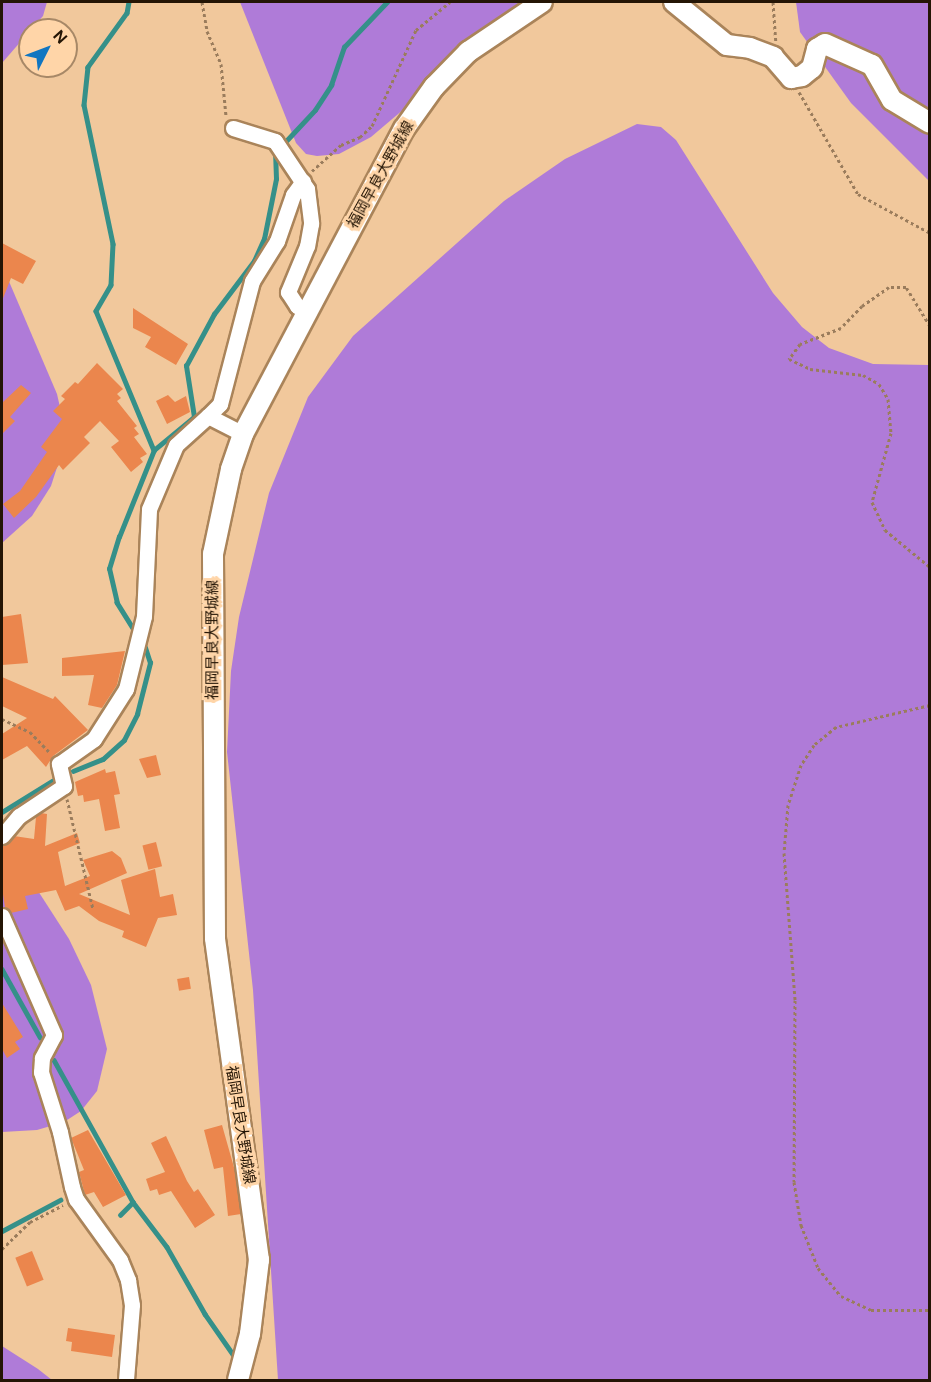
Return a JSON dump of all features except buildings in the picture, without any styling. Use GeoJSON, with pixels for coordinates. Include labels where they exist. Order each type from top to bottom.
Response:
{"type":"FeatureCollection","features":[{"type":"Feature","properties":{"kind":"main road","name":"福岡早良大野城線"},"geometry":{"type":"LineString","coordinates":[[238,1380],[250,1334],[259,1260],[215,938],[213,554],[231,469],[243,434],[404,129],[434,87],[468,52],[542,2]]}},
{"type":"Feature","properties":{"kind":"main road"},"geometry":{"type":"LineString","coordinates":[[674,2],[727,45],[750,48],[773,57],[791,78],[802,76],[812,68],[817,48],[825,44],[872,65],[892,100],[930,123]]}},
{"type":"Feature","properties":{"kind":"street"},"geometry":{"type":"LineString","coordinates":[[233,128],[275,141],[303,181],[311,206],[311,224],[307,246],[288,292],[297,306],[308,312]]}},
{"type":"Feature","properties":{"kind":"street"},"geometry":{"type":"LineString","coordinates":[[2,836],[19,816],[64,786],[59,764],[94,739],[126,689],[144,616],[149,509],[176,444],[220,404],[252,281],[277,242],[293,195],[303,181]]}},
{"type":"Feature","properties":{"kind":"street"},"geometry":{"type":"LineString","coordinates":[[208,416],[243,434]]}},
{"type":"Feature","properties":{"kind":"street"},"geometry":{"type":"LineString","coordinates":[[2,916],[54,1035],[42,1058],[41,1072],[76,1199],[120,1260],[128,1280],[132,1305],[126,1380]]}},
{"type":"Feature","properties":{"kind":"path"},"geometry":{"type":"LineString","coordinates":[[202,2],[207,31],[221,63],[225,115],[233,128]]}},
{"type":"Feature","properties":{"kind":"path"},"geometry":{"type":"LineString","coordinates":[[303,181],[341,145],[372,126],[416,30],[450,2]]}},
{"type":"Feature","properties":{"kind":"path"},"geometry":{"type":"LineString","coordinates":[[773,2],[777,24],[773,57]]}},
{"type":"Feature","properties":{"kind":"path"},"geometry":{"type":"LineString","coordinates":[[791,78],[858,194],[930,232]]}},
{"type":"Feature","properties":{"kind":"path"},"geometry":{"type":"LineString","coordinates":[[930,327],[906,287],[889,287],[862,306],[841,328],[800,344],[789,359],[810,369],[863,375],[879,384],[888,399],[891,433],[872,502],[885,530],[930,567]]}},
{"type":"Feature","properties":{"kind":"path"},"geometry":{"type":"LineString","coordinates":[[930,705],[836,728],[814,745],[801,765],[788,805],[784,854],[795,1000],[794,1182],[801,1225],[818,1268],[841,1296],[872,1310],[930,1310]]}},
{"type":"Feature","properties":{"kind":"path"},"geometry":{"type":"LineString","coordinates":[[2,718],[30,732],[59,764]]}},
{"type":"Feature","properties":{"kind":"path"},"geometry":{"type":"LineString","coordinates":[[64,786],[93,909]]}},
{"type":"Feature","properties":{"kind":"path"},"geometry":{"type":"LineString","coordinates":[[2,1249],[30,1222],[76,1199]]}},
{"type":"Feature","properties":{"kind":"shaded area"},"geometry":{"type":"Polygon","coordinates":[[[2,2],[47,2],[41,18],[18,18],[18,45],[2,63],[2,2]]]}},
{"type":"Feature","properties":{"kind":"shaded area"},"geometry":{"type":"Polygon","coordinates":[[[240,2],[530,2],[371,137],[339,154],[317,156],[306,154],[296,143],[240,2]]]}},
{"type":"Feature","properties":{"kind":"shaded area"},"geometry":{"type":"Polygon","coordinates":[[[796,2],[929,2],[929,181],[851,103],[800,32],[796,2]]]}},
{"type":"Feature","properties":{"kind":"shaded area"},"geometry":{"type":"Polygon","coordinates":[[[637,124],[661,127],[676,140],[773,293],[802,327],[829,348],[873,364],[929,365],[929,1380],[278,1380],[253,990],[227,752],[231,671],[239,617],[269,493],[308,397],[353,336],[504,201],[565,159],[637,124]]]}},
{"type":"Feature","properties":{"kind":"shaded area"},"geometry":{"type":"Polygon","coordinates":[[[2,265],[57,394],[64,425],[62,452],[51,486],[32,516],[2,543],[2,265]]]}},
{"type":"Feature","properties":{"kind":"shaded area"},"geometry":{"type":"Polygon","coordinates":[[[2,835],[69,939],[91,985],[107,1049],[97,1091],[81,1111],[64,1122],[37,1130],[2,1132],[2,835]]]}},
{"type":"Feature","properties":{"kind":"shaded area"},"geometry":{"type":"Polygon","coordinates":[[[2,1346],[38,1369],[52,1380],[2,1380],[2,1346]]]}},
{"type":"Feature","properties":{"kind":"waterway"},"geometry":{"type":"LineString","coordinates":[[129,2],[127,13],[88,67],[84,105],[113,244],[111,285],[96,311],[154,450]]}},
{"type":"Feature","properties":{"kind":"waterway"},"geometry":{"type":"LineString","coordinates":[[286,141],[315,110],[331,85],[344,47],[387,2]]}},
{"type":"Feature","properties":{"kind":"waterway"},"geometry":{"type":"LineString","coordinates":[[133,629],[117,603],[109,569],[119,537],[154,450],[194,417],[186,366],[214,314],[254,261],[264,239],[276,179],[275,150]]}},
{"type":"Feature","properties":{"kind":"waterway"},"geometry":{"type":"LineString","coordinates":[[73,771],[103,759],[124,740],[137,714],[150,663],[145,648]]}},
{"type":"Feature","properties":{"kind":"waterway"},"geometry":{"type":"LineString","coordinates":[[2,812],[52,781]]}},
{"type":"Feature","properties":{"kind":"waterway"},"geometry":{"type":"LineString","coordinates":[[2,969],[40,1037]]}},
{"type":"Feature","properties":{"kind":"waterway"},"geometry":{"type":"LineString","coordinates":[[54,1060],[133,1202],[167,1247],[205,1314],[237,1360]]}},
{"type":"Feature","properties":{"kind":"waterway"},"geometry":{"type":"LineString","coordinates":[[2,1231],[60,1200]]}},
{"type":"Feature","properties":{"kind":"waterway"},"geometry":{"type":"LineString","coordinates":[[120,1215],[133,1202]]}}]}
